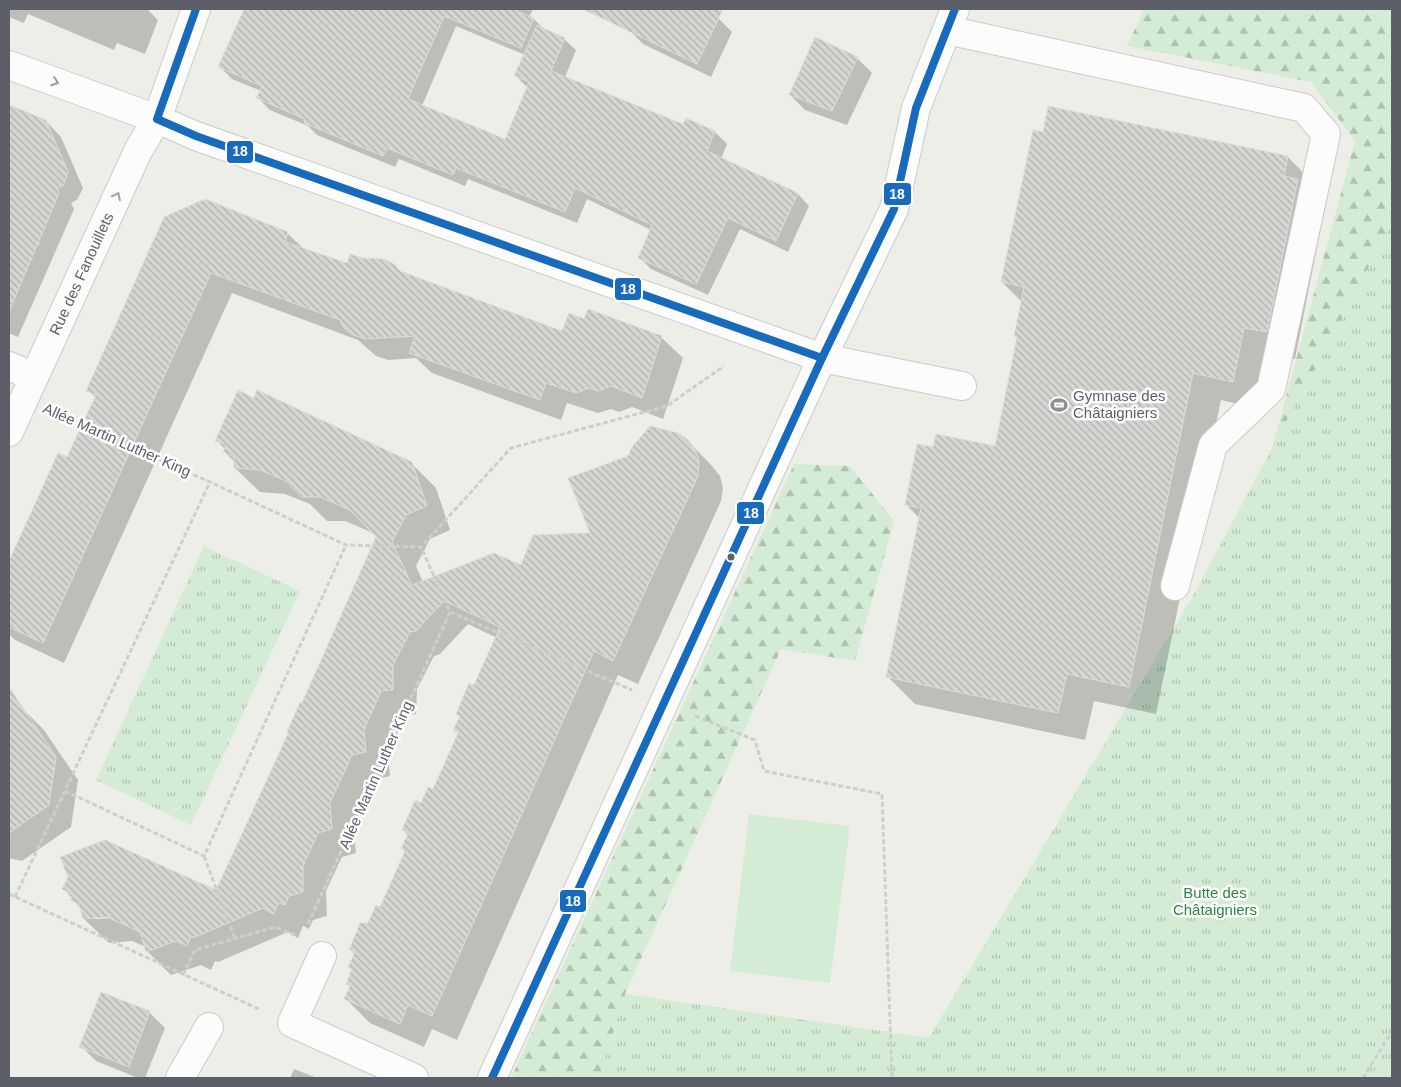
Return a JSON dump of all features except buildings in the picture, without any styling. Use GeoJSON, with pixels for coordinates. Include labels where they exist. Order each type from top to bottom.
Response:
{"type":"FeatureCollection","features":[{"type":"Feature","properties":{"kind":"street","name":"Rue des Fanouillets"},"geometry":{"type":"LineString","coordinates":[[9,432],[138,151],[157,119],[196,9]]}},
{"type":"Feature","properties":{"kind":"street"},"geometry":{"type":"LineString","coordinates":[[492,1078],[822,358],[894,209],[916,108],[951,19],[1304,108],[1326,134],[1271,389],[1214,445],[1175,586]]}},
{"type":"Feature","properties":{"kind":"street"},"geometry":{"type":"LineString","coordinates":[[9,65],[157,119],[196,136],[822,358],[962,386]]}},
{"type":"Feature","properties":{"kind":"street"},"geometry":{"type":"LineString","coordinates":[[9,366],[29,388]]}},
{"type":"Feature","properties":{"kind":"street"},"geometry":{"type":"LineString","coordinates":[[322,956],[292,1022],[414,1078]]}},
{"type":"Feature","properties":{"kind":"street"},"geometry":{"type":"LineString","coordinates":[[180,1078],[209,1027]]}},
{"type":"Feature","properties":{"kind":"path"},"geometry":{"type":"LineString","coordinates":[[724,366],[667,406],[511,448],[421,547],[450,612],[664,704],[755,740],[764,771],[882,794],[892,1078]]}},
{"type":"Feature","properties":{"kind":"path","name":"Allée Martin Luther King"},"geometry":{"type":"LineString","coordinates":[[29,388],[210,482],[346,545],[421,547]]}},
{"type":"Feature","properties":{"kind":"path","name":"Allée Martin Luther King"},"geometry":{"type":"LineString","coordinates":[[15,897],[210,482]]}},
{"type":"Feature","properties":{"kind":"path"},"geometry":{"type":"LineString","coordinates":[[204,856],[346,545]]}},
{"type":"Feature","properties":{"kind":"path","name":"Allée Martin Luther King"},"geometry":{"type":"LineString","coordinates":[[306,929],[450,612]]}},
{"type":"Feature","properties":{"kind":"path"},"geometry":{"type":"LineString","coordinates":[[65,791],[204,856],[235,939]]}},
{"type":"Feature","properties":{"kind":"path"},"geometry":{"type":"LineString","coordinates":[[9,894],[183,975],[292,1022]]}},
{"type":"Feature","properties":{"kind":"path"},"geometry":{"type":"LineString","coordinates":[[183,975],[195,950],[275,927],[302,938]]}},
{"type":"Feature","properties":{"kind":"path"},"geometry":{"type":"LineString","coordinates":[[1362,1078],[1392,1031]]}},
{"type":"Feature","properties":{"kind":"green space","name":"Butte des Châtaigniers"},"geometry":{"type":"Polygon","coordinates":[[[1144,9],[1392,9],[1392,950],[1320,1078],[511,1078],[794,464],[850,466],[894,521],[855,661],[781,649],[625,994],[929,1038],[1192,598],[1272,449],[1355,141],[1311,82],[1127,46],[1144,9]]]}},
{"type":"Feature","properties":{"kind":"green space","name":"Butte des Châtaigniers"},"geometry":{"type":"Polygon","coordinates":[[[1392,223],[1392,1078],[599,1078],[625,994],[929,1038],[1192,598],[1392,223]]]}},
{"type":"Feature","properties":{"kind":"green space"},"geometry":{"type":"Polygon","coordinates":[[[204,546],[300,591],[191,825],[96,780],[204,546]]]}},
{"type":"Feature","properties":{"kind":"green space"},"geometry":{"type":"Polygon","coordinates":[[[749,814],[850,826],[830,983],[730,971],[749,814]]]}},
{"type":"Feature","properties":{"kind":"transit line","name":"18"},"geometry":{"type":"LineString","coordinates":[[196,9],[157,119],[196,136],[822,358]]}},
{"type":"Feature","properties":{"kind":"transit line","name":"18"},"geometry":{"type":"LineString","coordinates":[[492,1078],[822,358],[894,209],[916,108],[955,9]]}},
{"type":"Feature","properties":{"kind":"place","name":"Gymnase des Châtaigniers"},"geometry":{"type":"Point","coordinates":[1059,405]}}]}
